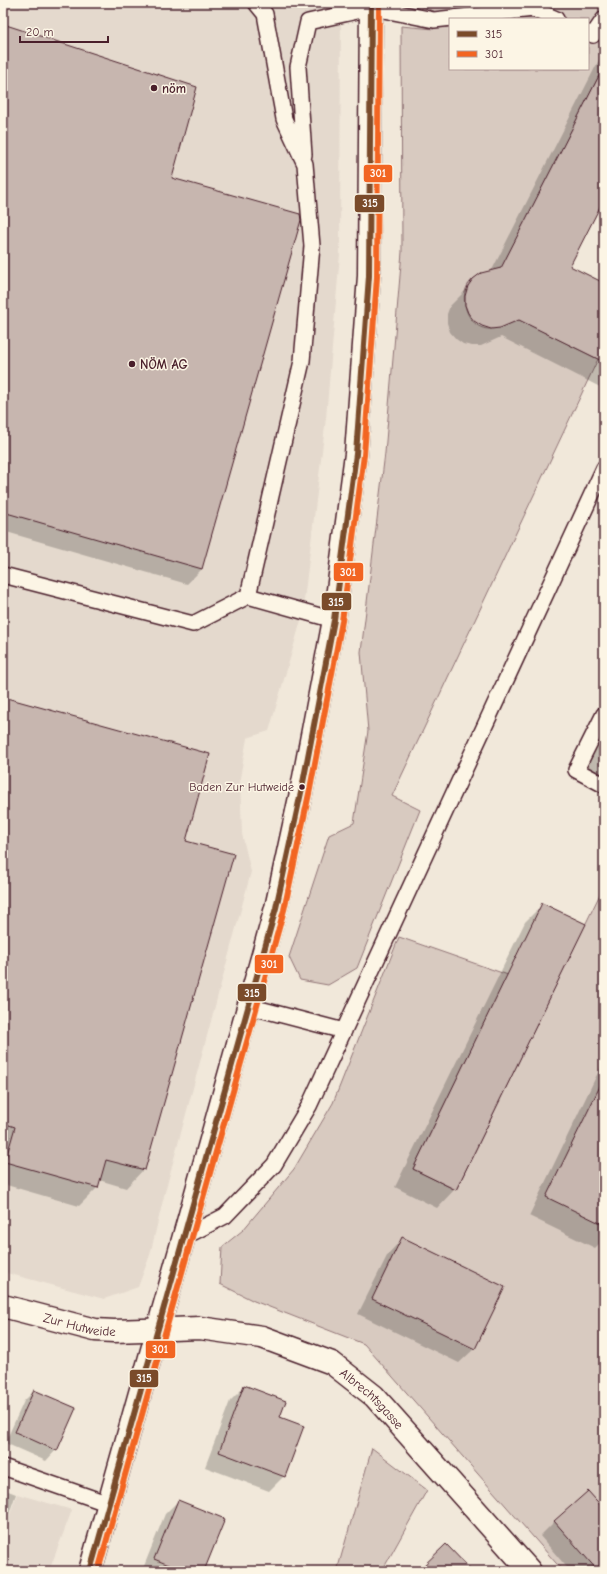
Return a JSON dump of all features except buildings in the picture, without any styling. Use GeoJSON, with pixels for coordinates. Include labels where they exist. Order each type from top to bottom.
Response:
{"type":"FeatureCollection","features":[{"type":"Feature","properties":{"kind":"main road"},"geometry":{"type":"LineString","coordinates":[[90,1571],[276,908],[302,788],[334,620],[356,454],[369,276],[365,4]]}},
{"type":"Feature","properties":{"kind":"main road","name":"Zur Hutweide"},"geometry":{"type":"LineString","coordinates":[[3,1306],[95,1330],[114,1331],[157,1329]]}},
{"type":"Feature","properties":{"kind":"main road","name":"Albrechtsgasse"},"geometry":{"type":"LineString","coordinates":[[157,1329],[200,1328],[262,1337],[332,1363],[374,1396],[530,1571]]}},
{"type":"Feature","properties":{"kind":"lane"},"geometry":{"type":"LineString","coordinates":[[256,3],[265,14],[284,119],[305,164]]}},
{"type":"Feature","properties":{"kind":"lane"},"geometry":{"type":"LineString","coordinates":[[248,596],[302,361],[312,246],[298,67],[308,22],[365,4],[434,20],[449,18]]}},
{"type":"Feature","properties":{"kind":"lane"},"geometry":{"type":"LineString","coordinates":[[452,18],[533,9],[554,18]]}},
{"type":"Feature","properties":{"kind":"lane"},"geometry":{"type":"LineString","coordinates":[[589,33],[593,35],[604,19]]}},
{"type":"Feature","properties":{"kind":"lane"},"geometry":{"type":"LineString","coordinates":[[184,1237],[225,1216],[274,1165],[309,1106],[392,923],[604,468]]}},
{"type":"Feature","properties":{"kind":"lane"},"geometry":{"type":"LineString","coordinates":[[3,575],[193,624],[248,596],[334,620]]}},
{"type":"Feature","properties":{"kind":"lane"},"geometry":{"type":"LineString","coordinates":[[604,714],[576,770],[604,784]]}},
{"type":"Feature","properties":{"kind":"lane"},"geometry":{"type":"LineString","coordinates":[[248,1006],[344,1031]]}},
{"type":"Feature","properties":{"kind":"lane"},"geometry":{"type":"LineString","coordinates":[[3,1467],[109,1504]]}},
{"type":"Feature","properties":{"kind":"shaded area","name":"nöm"},"geometry":{"type":"Polygon","coordinates":[[[3,3],[341,3],[340,254],[326,418],[302,617],[269,731],[247,738],[240,778],[242,834],[251,872],[164,1196],[150,1255],[138,1287],[104,1299],[3,1272],[3,3]]]}},
{"type":"Feature","properties":{"kind":"shaded area"},"geometry":{"type":"Polygon","coordinates":[[[410,3],[604,3],[604,66],[500,271],[473,279],[468,285],[464,301],[466,310],[470,317],[475,324],[482,328],[490,329],[516,318],[598,359],[392,796],[420,810],[357,968],[328,985],[300,980],[289,957],[329,835],[354,823],[368,731],[361,652],[385,453],[402,252],[401,26],[434,29],[434,11],[410,3]]]}},
{"type":"Feature","properties":{"kind":"shaded area"},"geometry":{"type":"Polygon","coordinates":[[[604,886],[604,1571],[563,1571],[364,1344],[254,1301],[220,1284],[222,1247],[243,1230],[294,1169],[333,1103],[399,937],[508,975],[413,1169],[456,1190],[604,886]]]}},
{"type":"Feature","properties":{"kind":"shaded area"},"geometry":{"type":"Polygon","coordinates":[[[372,1448],[427,1490],[382,1571],[337,1571],[372,1448]]]}},
{"type":"Feature","properties":{"kind":"shaded area"},"geometry":{"type":"Polygon","coordinates":[[[17,1494],[72,1510],[49,1571],[3,1571],[3,1534],[17,1494]]]}},
{"type":"Feature","properties":{"kind":"transit line","name":"315"},"geometry":{"type":"LineString","coordinates":[[90,1571],[276,908],[302,788],[334,620],[356,454],[369,276],[371,3]]}},
{"type":"Feature","properties":{"kind":"transit line","name":"301"},"geometry":{"type":"LineString","coordinates":[[98,1571],[284,910],[310,789],[342,621],[364,455],[377,277],[379,3]]}},
{"type":"Feature","properties":{"kind":"place","name":"nöm"},"geometry":{"type":"Point","coordinates":[154,88]}},
{"type":"Feature","properties":{"kind":"place","name":"NÖM AG"},"geometry":{"type":"Point","coordinates":[132,364]}},
{"type":"Feature","properties":{"kind":"place","name":"Baden Zur Hutweide"},"geometry":{"type":"Point","coordinates":[302,787]}}]}
